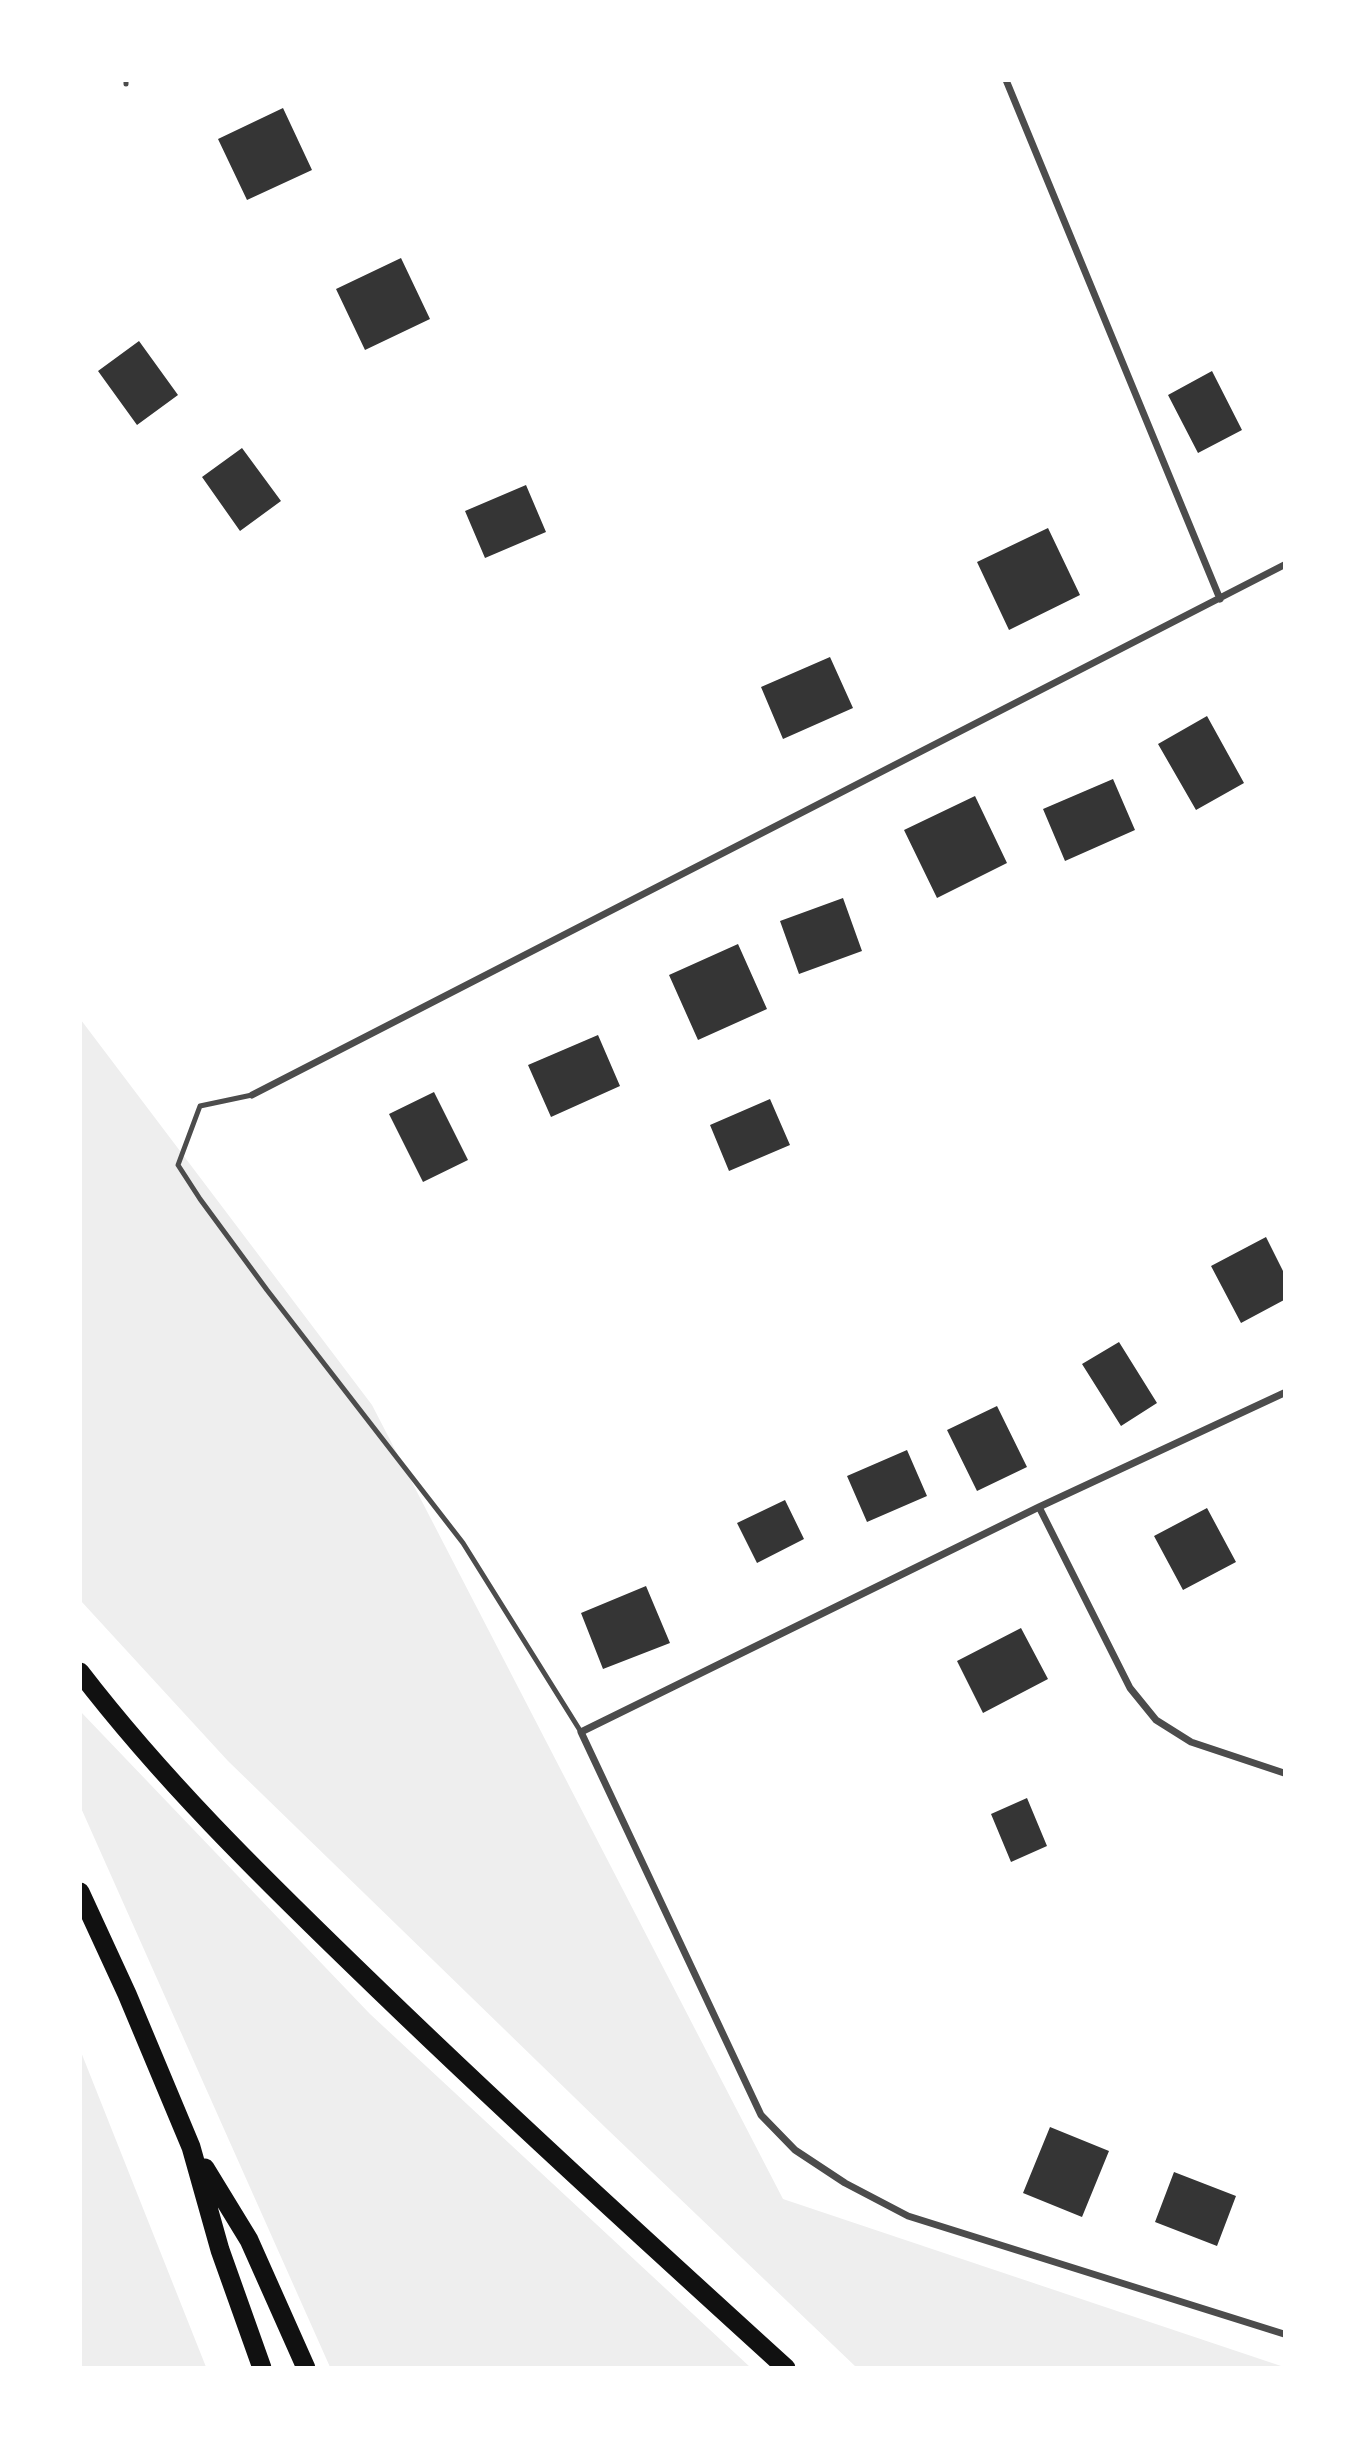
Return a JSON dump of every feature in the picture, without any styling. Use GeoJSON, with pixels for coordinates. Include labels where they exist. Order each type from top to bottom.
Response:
{"type":"FeatureCollection","features":[{"type":"Feature","properties":{"kind":"highway"},"geometry":{"type":"LineString","coordinates":[[80,1672],[124,1729],[279,1893],[429,2039],[786,2368]]}},
{"type":"Feature","properties":{"kind":"highway"},"geometry":{"type":"LineString","coordinates":[[80,1892],[127,1994],[191,2147],[220,2250],[262,2368]]}},
{"type":"Feature","properties":{"kind":"highway"},"geometry":{"type":"LineString","coordinates":[[191,2147],[249,2240],[306,2368]]}},
{"type":"Feature","properties":{"kind":"street"},"geometry":{"type":"LineString","coordinates":[[1006,80],[1220,599]]}},
{"type":"Feature","properties":{"kind":"street"},"geometry":{"type":"LineString","coordinates":[[252,1095],[1284,565]]}},
{"type":"Feature","properties":{"kind":"street"},"geometry":{"type":"LineString","coordinates":[[1284,1393],[1040,1507],[581,1732],[761,2115],[795,2150],[845,2183],[908,2217],[1284,2334]]}},
{"type":"Feature","properties":{"kind":"street"},"geometry":{"type":"LineString","coordinates":[[1040,1507],[1130,1688],[1156,1720],[1191,1742],[1284,1773]]}},
{"type":"Feature","properties":{"kind":"lane"},"geometry":{"type":"LineString","coordinates":[[252,1095],[200,1106],[178,1165],[260,1280],[463,1543],[581,1732]]}},
{"type":"Feature","properties":{"kind":"shaded area"},"geometry":{"type":"Polygon","coordinates":[[[81,1020],[372,1405],[783,2199],[1284,2367],[856,2367],[228,1761],[81,1601],[81,1020]]]}},
{"type":"Feature","properties":{"kind":"shaded area"},"geometry":{"type":"Polygon","coordinates":[[[81,1712],[370,2014],[750,2367],[330,2367],[81,1808],[81,1712]]]}},
{"type":"Feature","properties":{"kind":"shaded area"},"geometry":{"type":"Polygon","coordinates":[[[81,2052],[206,2367],[81,2367],[81,2052]]]}},
{"type":"Feature","properties":{"kind":"building"},"geometry":{"type":"Polygon","coordinates":[[[283,108],[312,170],[247,200],[218,139],[283,108]]]}},
{"type":"Feature","properties":{"kind":"building"},"geometry":{"type":"Polygon","coordinates":[[[401,258],[430,319],[365,350],[336,289],[401,258]]]}},
{"type":"Feature","properties":{"kind":"building"},"geometry":{"type":"Polygon","coordinates":[[[139,341],[178,395],[137,425],[98,371],[139,341]]]}},
{"type":"Feature","properties":{"kind":"building"},"geometry":{"type":"Polygon","coordinates":[[[1212,371],[1242,430],[1198,453],[1168,395],[1212,371]]]}},
{"type":"Feature","properties":{"kind":"building"},"geometry":{"type":"Polygon","coordinates":[[[242,448],[281,501],[240,531],[202,477],[242,448]]]}},
{"type":"Feature","properties":{"kind":"building"},"geometry":{"type":"Polygon","coordinates":[[[526,485],[546,532],[485,558],[465,511],[526,485]]]}},
{"type":"Feature","properties":{"kind":"building"},"geometry":{"type":"Polygon","coordinates":[[[1048,528],[1080,595],[1009,630],[977,562],[1048,528]]]}},
{"type":"Feature","properties":{"kind":"building"},"geometry":{"type":"Polygon","coordinates":[[[830,657],[853,708],[783,739],[761,687],[830,657]]]}},
{"type":"Feature","properties":{"kind":"building"},"geometry":{"type":"Polygon","coordinates":[[[1207,716],[1244,783],[1196,810],[1158,744],[1207,716]]]}},
{"type":"Feature","properties":{"kind":"building"},"geometry":{"type":"Polygon","coordinates":[[[1113,779],[1135,830],[1065,861],[1043,809],[1113,779]]]}},
{"type":"Feature","properties":{"kind":"building"},"geometry":{"type":"Polygon","coordinates":[[[975,796],[1007,863],[937,898],[904,830],[975,796]]]}},
{"type":"Feature","properties":{"kind":"building"},"geometry":{"type":"Polygon","coordinates":[[[843,898],[862,951],[799,974],[780,921],[843,898]]]}},
{"type":"Feature","properties":{"kind":"building"},"geometry":{"type":"Polygon","coordinates":[[[738,944],[767,1009],[698,1040],[669,975],[738,944]]]}},
{"type":"Feature","properties":{"kind":"building"},"geometry":{"type":"Polygon","coordinates":[[[598,1035],[620,1086],[551,1117],[528,1065],[598,1035]]]}},
{"type":"Feature","properties":{"kind":"building"},"geometry":{"type":"Polygon","coordinates":[[[434,1092],[468,1160],[423,1182],[389,1114],[434,1092]]]}},
{"type":"Feature","properties":{"kind":"building"},"geometry":{"type":"Polygon","coordinates":[[[770,1099],[790,1145],[729,1171],[710,1125],[770,1099]]]}},
{"type":"Feature","properties":{"kind":"building"},"geometry":{"type":"Polygon","coordinates":[[[1266,1237],[1284,1273],[1284,1300],[1241,1323],[1211,1266],[1266,1237]]]}},
{"type":"Feature","properties":{"kind":"building"},"geometry":{"type":"Polygon","coordinates":[[[1119,1342],[1157,1403],[1121,1426],[1082,1364],[1119,1342]]]}},
{"type":"Feature","properties":{"kind":"building"},"geometry":{"type":"Polygon","coordinates":[[[997,1406],[1027,1467],[977,1491],[947,1430],[997,1406]]]}},
{"type":"Feature","properties":{"kind":"building"},"geometry":{"type":"Polygon","coordinates":[[[907,1450],[927,1496],[867,1522],[847,1476],[907,1450]]]}},
{"type":"Feature","properties":{"kind":"building"},"geometry":{"type":"Polygon","coordinates":[[[785,1500],[804,1539],[757,1563],[737,1523],[785,1500]]]}},
{"type":"Feature","properties":{"kind":"building"},"geometry":{"type":"Polygon","coordinates":[[[1207,1508],[1236,1562],[1183,1590],[1154,1536],[1207,1508]]]}},
{"type":"Feature","properties":{"kind":"building"},"geometry":{"type":"Polygon","coordinates":[[[646,1586],[670,1643],[603,1669],[581,1613],[646,1586]]]}},
{"type":"Feature","properties":{"kind":"building"},"geometry":{"type":"Polygon","coordinates":[[[1021,1628],[1048,1679],[983,1713],[957,1661],[1021,1628]]]}},
{"type":"Feature","properties":{"kind":"building"},"geometry":{"type":"Polygon","coordinates":[[[1027,1798],[1047,1846],[1011,1862],[991,1814],[1027,1798]]]}},
{"type":"Feature","properties":{"kind":"building"},"geometry":{"type":"Polygon","coordinates":[[[1050,2127],[1109,2151],[1082,2217],[1023,2193],[1050,2127]]]}},
{"type":"Feature","properties":{"kind":"building"},"geometry":{"type":"Polygon","coordinates":[[[1174,2172],[1236,2196],[1217,2246],[1155,2222],[1174,2172]]]}}]}
